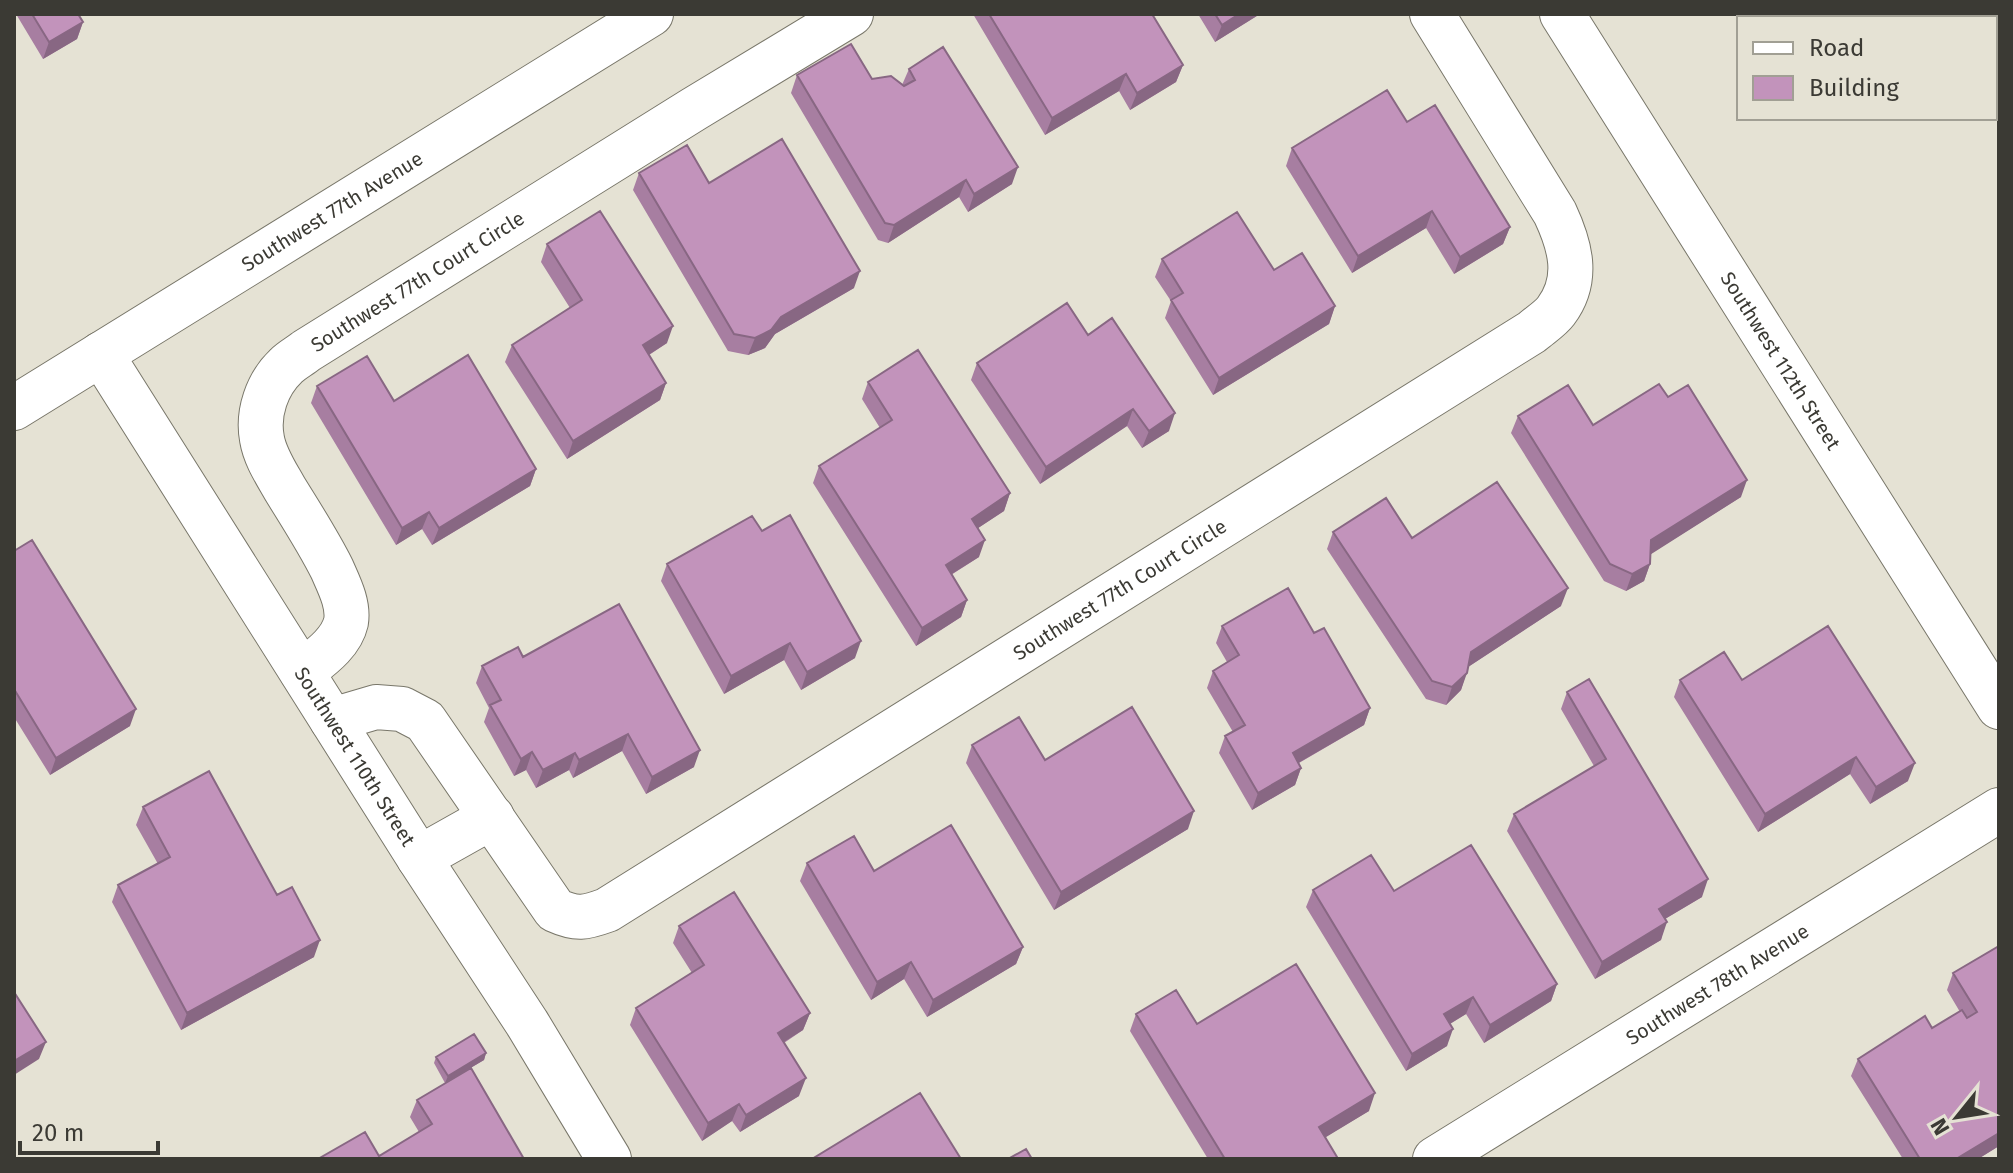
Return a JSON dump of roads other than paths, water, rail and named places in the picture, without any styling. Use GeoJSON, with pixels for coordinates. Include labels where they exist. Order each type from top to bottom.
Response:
{"type":"FeatureCollection","features":[{"type":"Feature","properties":{"kind":"street","name":"Southwest 77th Avenue"},"geometry":{"type":"LineString","coordinates":[[14,408],[651,14]]}},
{"type":"Feature","properties":{"kind":"street","name":"Southwest 77th Court Circle"},"geometry":{"type":"LineString","coordinates":[[302,672],[340,637],[346,621],[341,588],[269,462],[262,438],[261,414],[269,388],[285,367],[667,125],[851,14]]}},
{"type":"Feature","properties":{"kind":"street","name":"Southwest 77th Court Circle"},"geometry":{"type":"LineString","coordinates":[[332,720],[376,707],[402,709],[425,721],[555,910],[572,918],[589,916],[607,910],[1532,332],[1556,312],[1570,287],[1570,258],[1565,236],[1555,213],[1432,14]]}},
{"type":"Feature","properties":{"kind":"street","name":"Southwest 112th Street"},"geometry":{"type":"LineString","coordinates":[[1562,14],[1999,707]]}},
{"type":"Feature","properties":{"kind":"street","name":"Southwest 110th Street"},"geometry":{"type":"LineString","coordinates":[[101,354],[419,858],[527,1023],[609,1159]]}},
{"type":"Feature","properties":{"kind":"street","name":"Southwest 78th Avenue"},"geometry":{"type":"LineString","coordinates":[[1435,1159],[1999,810]]}},
{"type":"Feature","properties":{"kind":"street"},"geometry":{"type":"LineString","coordinates":[[419,858],[501,829]]}}]}
